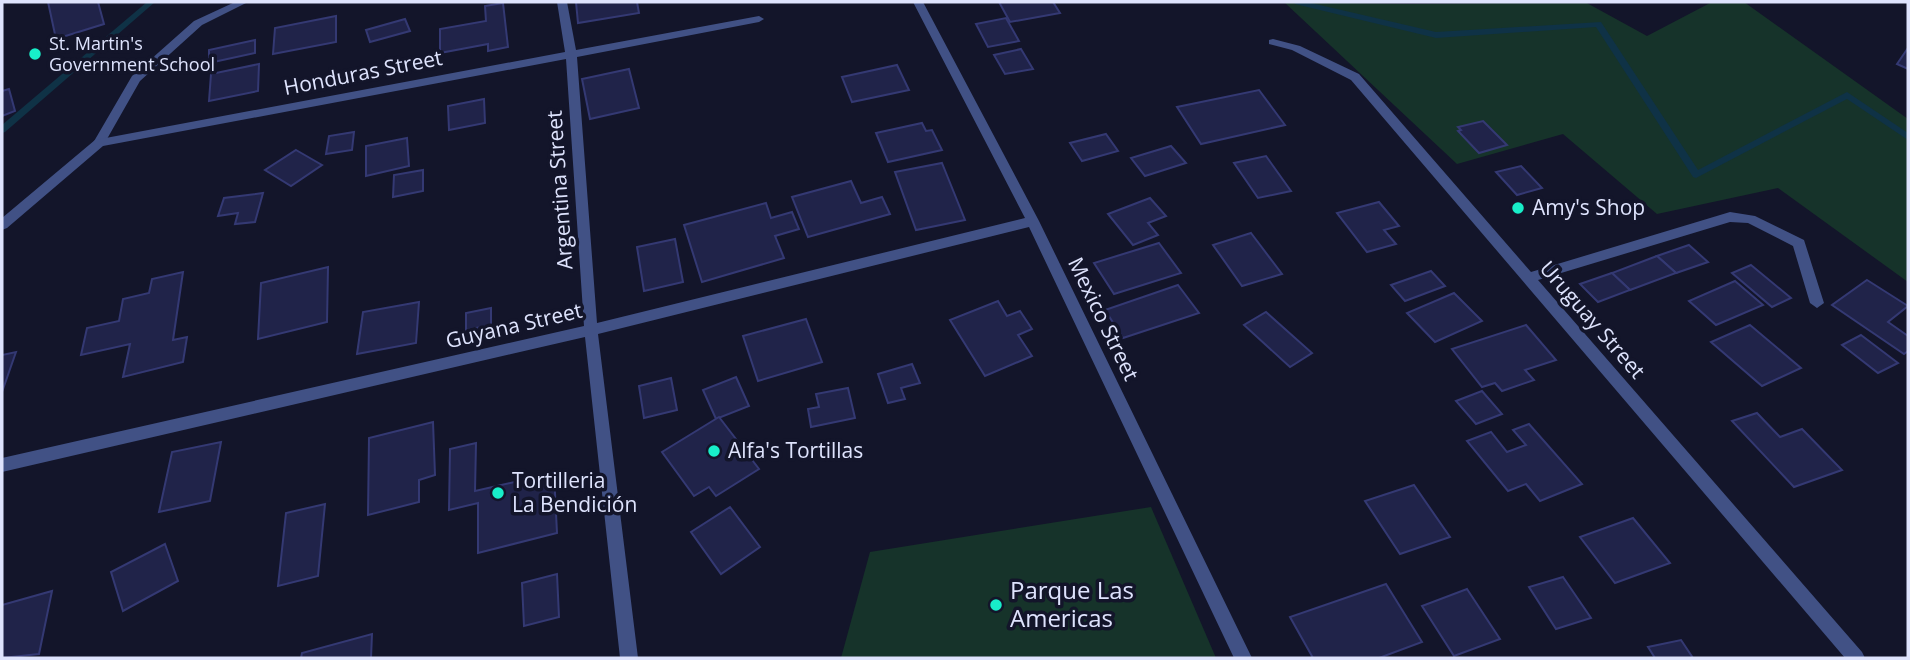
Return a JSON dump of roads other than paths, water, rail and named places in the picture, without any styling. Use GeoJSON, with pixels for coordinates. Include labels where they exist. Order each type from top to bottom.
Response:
{"type":"FeatureCollection","features":[{"type":"Feature","properties":{"kind":"street"},"geometry":{"type":"LineString","coordinates":[[99,143],[136,79],[198,23],[243,2]]}},
{"type":"Feature","properties":{"kind":"street","name":"Argentina Street"},"geometry":{"type":"LineString","coordinates":[[562,2],[570,53],[591,330],[629,658]]}},
{"type":"Feature","properties":{"kind":"street","name":"Mexico Street"},"geometry":{"type":"LineString","coordinates":[[918,2],[1033,221],[1243,658]]}},
{"type":"Feature","properties":{"kind":"street","name":"Honduras Street"},"geometry":{"type":"LineString","coordinates":[[2,225],[99,143],[759,19]]}},
{"type":"Feature","properties":{"kind":"street","name":"Uruguay Street"},"geometry":{"type":"LineString","coordinates":[[1273,42],[1296,48],[1355,78],[1856,658]]}},
{"type":"Feature","properties":{"kind":"street"},"geometry":{"type":"LineString","coordinates":[[1528,278],[1730,217],[1750,219],[1798,243],[1818,303]]}},
{"type":"Feature","properties":{"kind":"street","name":"Guyana Street"},"geometry":{"type":"LineString","coordinates":[[2,465],[591,330],[1033,221]]}},
{"type":"Feature","properties":{"kind":"waterway"},"geometry":{"type":"LineString","coordinates":[[2,130],[151,2]]}},
{"type":"Feature","properties":{"kind":"waterway"},"geometry":{"type":"LineString","coordinates":[[1298,2],[1436,35],[1598,24],[1696,175],[1847,95],[1908,137]]}},
{"type":"Feature","properties":{"kind":"place","name":"St. Martin's Government School"},"geometry":{"type":"Point","coordinates":[35,54]}},
{"type":"Feature","properties":{"kind":"place","name":"Amy's Shop"},"geometry":{"type":"Point","coordinates":[1518,208]}},
{"type":"Feature","properties":{"kind":"place","name":"Alfa's Tortillas"},"geometry":{"type":"Point","coordinates":[714,451]}},
{"type":"Feature","properties":{"kind":"place","name":"Tortilleria La Bendición"},"geometry":{"type":"Point","coordinates":[498,493]}},
{"type":"Feature","properties":{"kind":"place","name":"Parque Las Americas"},"geometry":{"type":"Point","coordinates":[996,605]}}]}
